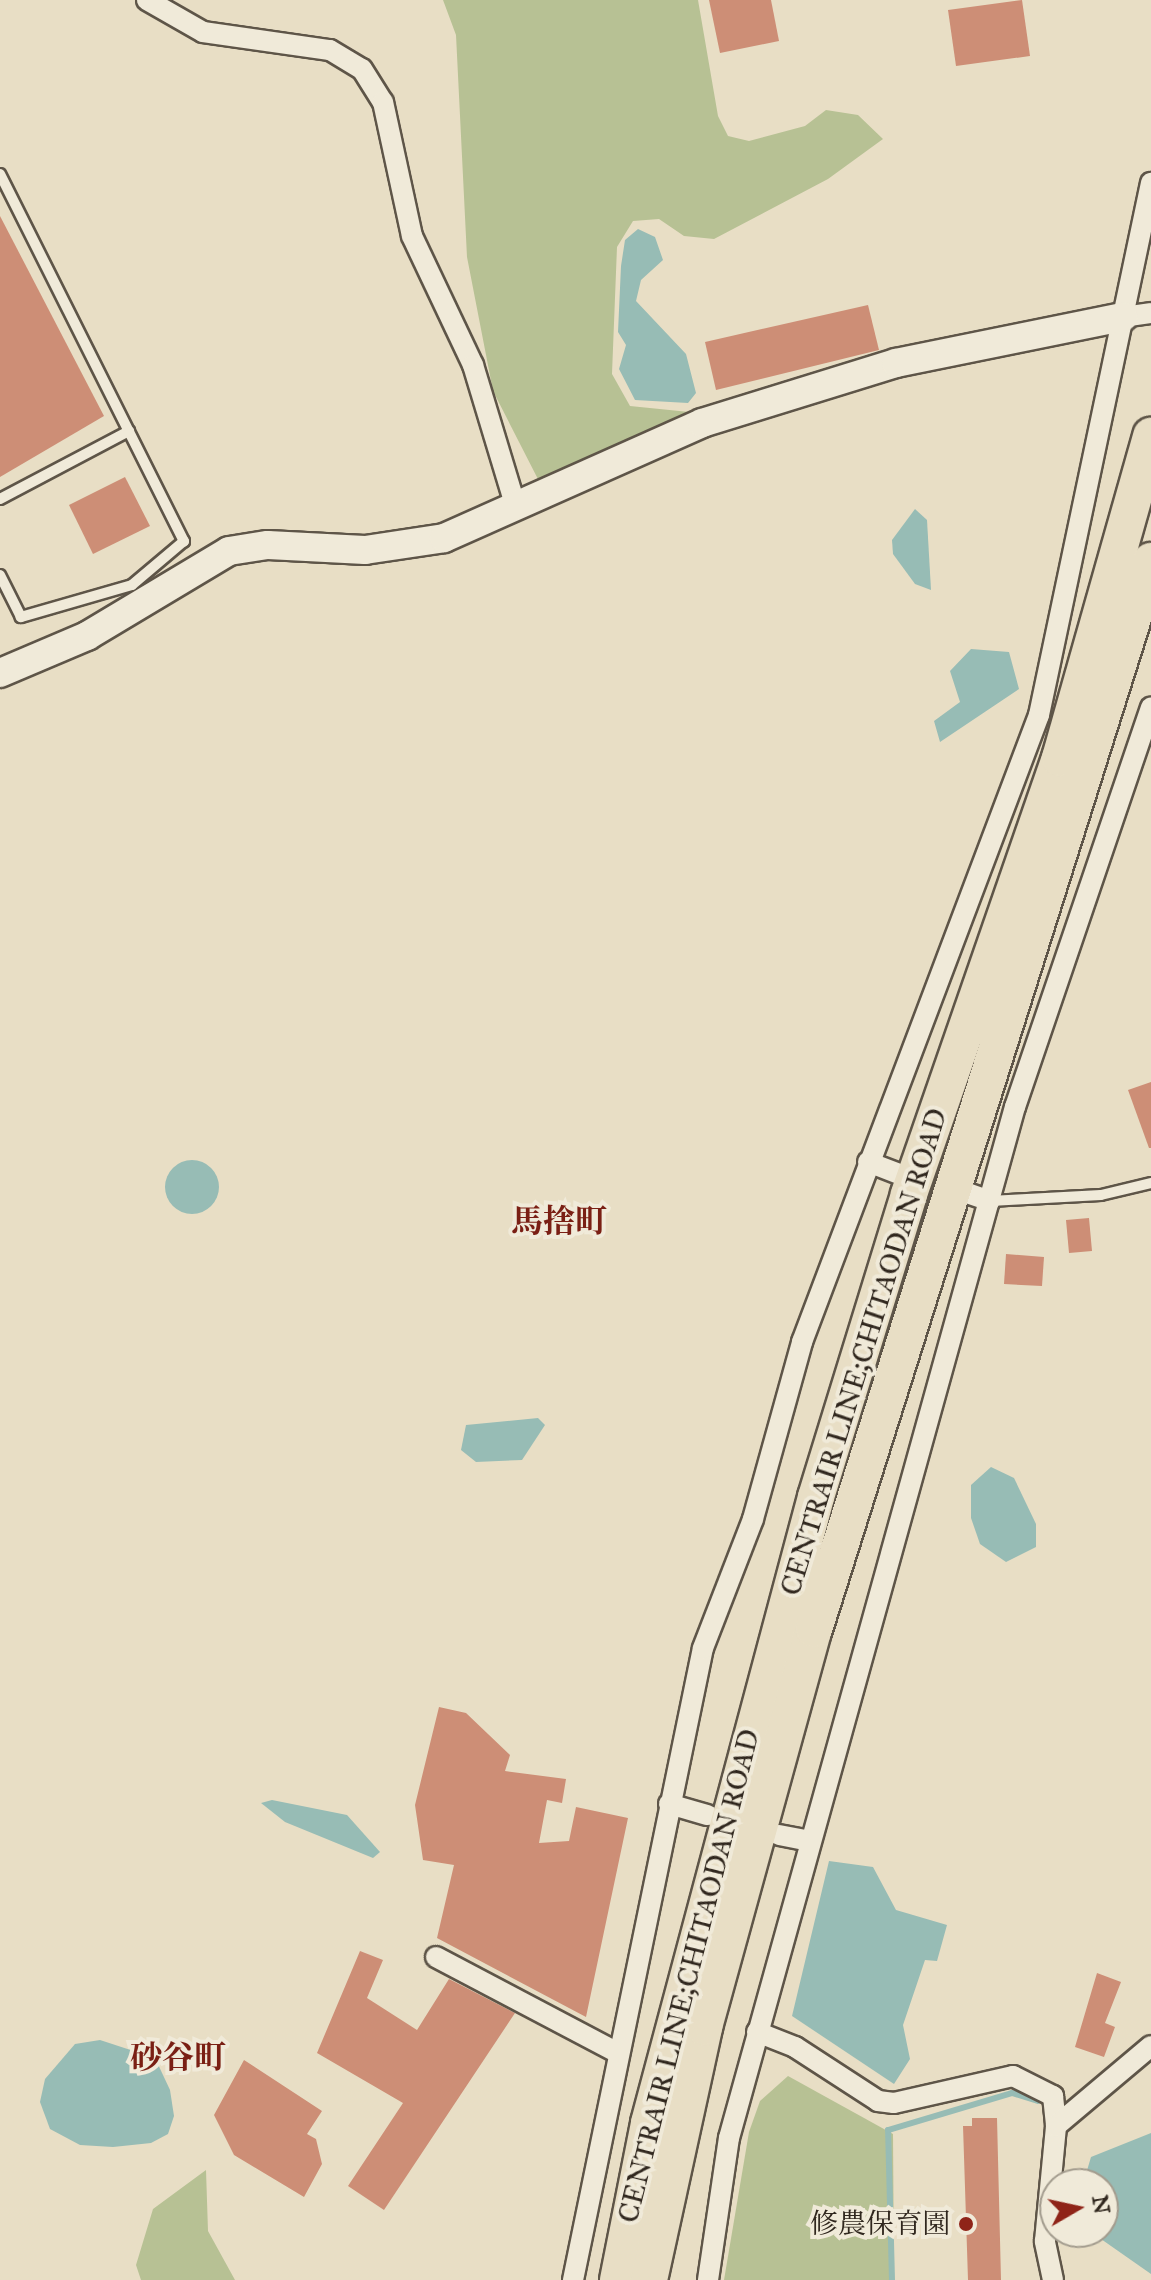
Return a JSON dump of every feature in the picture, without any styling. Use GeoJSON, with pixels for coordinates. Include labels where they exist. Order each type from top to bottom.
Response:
{"type":"FeatureCollection","features":[{"type":"Feature","properties":{"kind":"highway","name":"CENTRAIR LINE;CHITAODAN ROAD"},"geometry":{"type":"LineString","coordinates":[[618,2280],[640,2160],[816,1497],[909,1194],[1060,758],[1151,436]]}},
{"type":"Feature","properties":{"kind":"highway","name":"CENTRAIR LINE;CHITAODAN ROAD"},"geometry":{"type":"LineString","coordinates":[[649,2280],[657,2231],[704,2027],[814,1629],[988,1062],[1084,789],[1151,561]]}},
{"type":"Feature","properties":{"kind":"highway"},"geometry":{"type":"LineString","coordinates":[[603,2280],[618,2179],[640,2160]]}},
{"type":"Feature","properties":{"kind":"highway"},"geometry":{"type":"LineString","coordinates":[[657,2231],[665,2251],[662,2280]]}},
{"type":"Feature","properties":{"kind":"street"},"geometry":{"type":"LineString","coordinates":[[147,0],[203,32],[330,50],[362,69],[383,102],[412,236],[473,365],[516,507]]}},
{"type":"Feature","properties":{"kind":"street"},"geometry":{"type":"LineString","coordinates":[[573,2280],[703,1648],[741,1555],[802,1342],[1039,715],[1151,183]]}},
{"type":"Feature","properties":{"kind":"street"},"geometry":{"type":"LineString","coordinates":[[0,673],[87,636],[229,551],[268,545],[402,546],[453,535],[702,423],[896,363],[1151,313]]}},
{"type":"Feature","properties":{"kind":"street"},"geometry":{"type":"LineString","coordinates":[[708,2280],[729,2138],[1015,1107],[1151,707]]}},
{"type":"Feature","properties":{"kind":"street"},"geometry":{"type":"LineString","coordinates":[[868,1162],[897,1173]]}},
{"type":"Feature","properties":{"kind":"street"},"geometry":{"type":"LineString","coordinates":[[970,1194],[990,1201]]}},
{"type":"Feature","properties":{"kind":"street"},"geometry":{"type":"LineString","coordinates":[[669,1804],[707,1815]]}},
{"type":"Feature","properties":{"kind":"street"},"geometry":{"type":"LineString","coordinates":[[779,1835],[809,1841]]}},
{"type":"Feature","properties":{"kind":"street"},"geometry":{"type":"LineString","coordinates":[[436,1957],[618,2053]]}},
{"type":"Feature","properties":{"kind":"street"},"geometry":{"type":"LineString","coordinates":[[757,2032],[795,2047],[878,2101],[894,2103],[1013,2076],[1053,2096],[1056,2126],[1045,2241],[1053,2280]]}},
{"type":"Feature","properties":{"kind":"street"},"geometry":{"type":"LineString","coordinates":[[1056,2126],[1151,2046]]}},
{"type":"Feature","properties":{"kind":"lane"},"geometry":{"type":"LineString","coordinates":[[0,174],[184,541],[132,585],[21,617],[0,575]]}},
{"type":"Feature","properties":{"kind":"lane"},"geometry":{"type":"LineString","coordinates":[[0,499],[129,431]]}},
{"type":"Feature","properties":{"kind":"lane"},"geometry":{"type":"LineString","coordinates":[[990,1201],[1101,1195],[1151,1183]]}},
{"type":"Feature","properties":{"kind":"green space"},"geometry":{"type":"Polygon","coordinates":[[[443,0],[698,0],[718,116],[728,136],[749,141],[805,126],[826,110],[858,115],[883,139],[828,179],[714,239],[684,236],[659,219],[633,221],[617,247],[612,374],[630,406],[689,412],[542,487],[493,391],[467,257],[456,35],[443,0]]]}},
{"type":"Feature","properties":{"kind":"green space"},"geometry":{"type":"Polygon","coordinates":[[[788,2076],[893,2134],[894,2280],[724,2280],[749,2132],[760,2101],[788,2076]]]}},
{"type":"Feature","properties":{"kind":"green space"},"geometry":{"type":"Polygon","coordinates":[[[206,2170],[208,2231],[235,2280],[141,2280],[136,2265],[153,2209],[206,2170]]]}},
{"type":"Feature","properties":{"kind":"water"},"geometry":{"type":"Polygon","coordinates":[[[638,229],[655,237],[663,260],[641,280],[636,301],[686,354],[696,393],[688,403],[635,400],[619,369],[626,345],[618,332],[621,266],[625,240],[638,229]]]}},
{"type":"Feature","properties":{"kind":"water"},"geometry":{"type":"Polygon","coordinates":[[[915,509],[927,520],[931,590],[915,584],[893,554],[892,540],[915,509]]]}},
{"type":"Feature","properties":{"kind":"water"},"geometry":{"type":"Polygon","coordinates":[[[971,649],[1009,652],[1019,689],[940,742],[934,721],[960,702],[950,671],[971,649]]]}},
{"type":"Feature","properties":{"kind":"water"},"geometry":{"type":"Polygon","coordinates":[[[192,1160],[211,1168],[219,1187],[211,1206],[192,1214],[173,1206],[165,1187],[173,1168],[192,1160]]]}},
{"type":"Feature","properties":{"kind":"water"},"geometry":{"type":"Polygon","coordinates":[[[538,1418],[545,1425],[522,1460],[476,1462],[461,1450],[466,1425],[538,1418]]]}},
{"type":"Feature","properties":{"kind":"water"},"geometry":{"type":"Polygon","coordinates":[[[991,1467],[1014,1478],[1036,1524],[1036,1547],[1006,1562],[980,1544],[971,1518],[971,1485],[991,1467]]]}},
{"type":"Feature","properties":{"kind":"water"},"geometry":{"type":"Polygon","coordinates":[[[272,1800],[347,1815],[380,1852],[373,1858],[285,1822],[261,1803],[272,1800]]]}},
{"type":"Feature","properties":{"kind":"water"},"geometry":{"type":"Polygon","coordinates":[[[829,1861],[873,1867],[896,1910],[947,1925],[937,1961],[925,1960],[903,2025],[910,2059],[894,2084],[792,2016],[829,1861]]]}},
{"type":"Feature","properties":{"kind":"water"},"geometry":{"type":"Polygon","coordinates":[[[100,2040],[155,2058],[170,2090],[174,2116],[168,2134],[151,2143],[113,2147],[80,2145],[50,2129],[40,2102],[45,2079],[75,2044],[100,2040]]]}},
{"type":"Feature","properties":{"kind":"water"},"geometry":{"type":"Polygon","coordinates":[[[1151,2133],[1151,2274],[1114,2248],[1119,2248],[1119,2168],[1088,2168],[1091,2157],[1151,2133]]]}},
{"type":"Feature","properties":{"kind":"building"},"geometry":{"type":"Polygon","coordinates":[[[709,0],[771,0],[779,41],[720,53],[709,0]]]}},
{"type":"Feature","properties":{"kind":"building"},"geometry":{"type":"Polygon","coordinates":[[[1022,0],[1030,56],[956,66],[948,10],[1022,0]]]}},
{"type":"Feature","properties":{"kind":"building"},"geometry":{"type":"Polygon","coordinates":[[[0,216],[104,416],[0,477],[0,216]]]}},
{"type":"Feature","properties":{"kind":"building"},"geometry":{"type":"Polygon","coordinates":[[[868,305],[879,350],[716,390],[705,342],[868,305]]]}},
{"type":"Feature","properties":{"kind":"building"},"geometry":{"type":"Polygon","coordinates":[[[125,477],[150,526],[93,554],[69,505],[125,477]]]}},
{"type":"Feature","properties":{"kind":"building"},"geometry":{"type":"Polygon","coordinates":[[[1151,1082],[1151,1148],[1149,1148],[1128,1090],[1151,1082]]]}},
{"type":"Feature","properties":{"kind":"building"},"geometry":{"type":"Polygon","coordinates":[[[1089,1218],[1092,1251],[1069,1253],[1066,1220],[1089,1218]]]}},
{"type":"Feature","properties":{"kind":"building"},"geometry":{"type":"Polygon","coordinates":[[[1006,1254],[1044,1257],[1042,1286],[1004,1284],[1006,1254]]]}},
{"type":"Feature","properties":{"kind":"building"},"geometry":{"type":"Polygon","coordinates":[[[439,1707],[466,1713],[510,1755],[505,1771],[566,1779],[562,1803],[547,1800],[539,1843],[569,1841],[576,1807],[628,1818],[586,2017],[437,1938],[454,1865],[423,1860],[415,1805],[439,1707]]]}},
{"type":"Feature","properties":{"kind":"building"},"geometry":{"type":"Polygon","coordinates":[[[360,1951],[383,1960],[367,1998],[417,2030],[449,1979],[515,2013],[384,2210],[348,2186],[403,2103],[317,2053],[360,1951]]]}},
{"type":"Feature","properties":{"kind":"building"},"geometry":{"type":"Polygon","coordinates":[[[1097,1973],[1121,1982],[1105,2023],[1115,2027],[1104,2057],[1075,2047],[1097,1973]]]}},
{"type":"Feature","properties":{"kind":"building"},"geometry":{"type":"Polygon","coordinates":[[[244,2060],[322,2111],[307,2134],[316,2139],[322,2164],[304,2197],[234,2155],[214,2115],[244,2060]]]}},
{"type":"Feature","properties":{"kind":"building"},"geometry":{"type":"Polygon","coordinates":[[[972,2118],[997,2118],[1001,2280],[968,2280],[963,2126],[972,2126],[972,2118]]]}},
{"type":"Feature","properties":{"kind":"waterway"},"geometry":{"type":"LineString","coordinates":[[892,2280],[888,2130],[1012,2093],[1038,2101]]}},
{"type":"Feature","properties":{"kind":"place","name":"修農保育園"},"geometry":{"type":"Point","coordinates":[966,2224]}},
{"type":"Feature","properties":{"kind":"district","name":"馬捨町"},"geometry":{"type":"Point","coordinates":[559,1222]}},
{"type":"Feature","properties":{"kind":"district","name":"砂谷町"},"geometry":{"type":"Point","coordinates":[178,2058]}}]}
